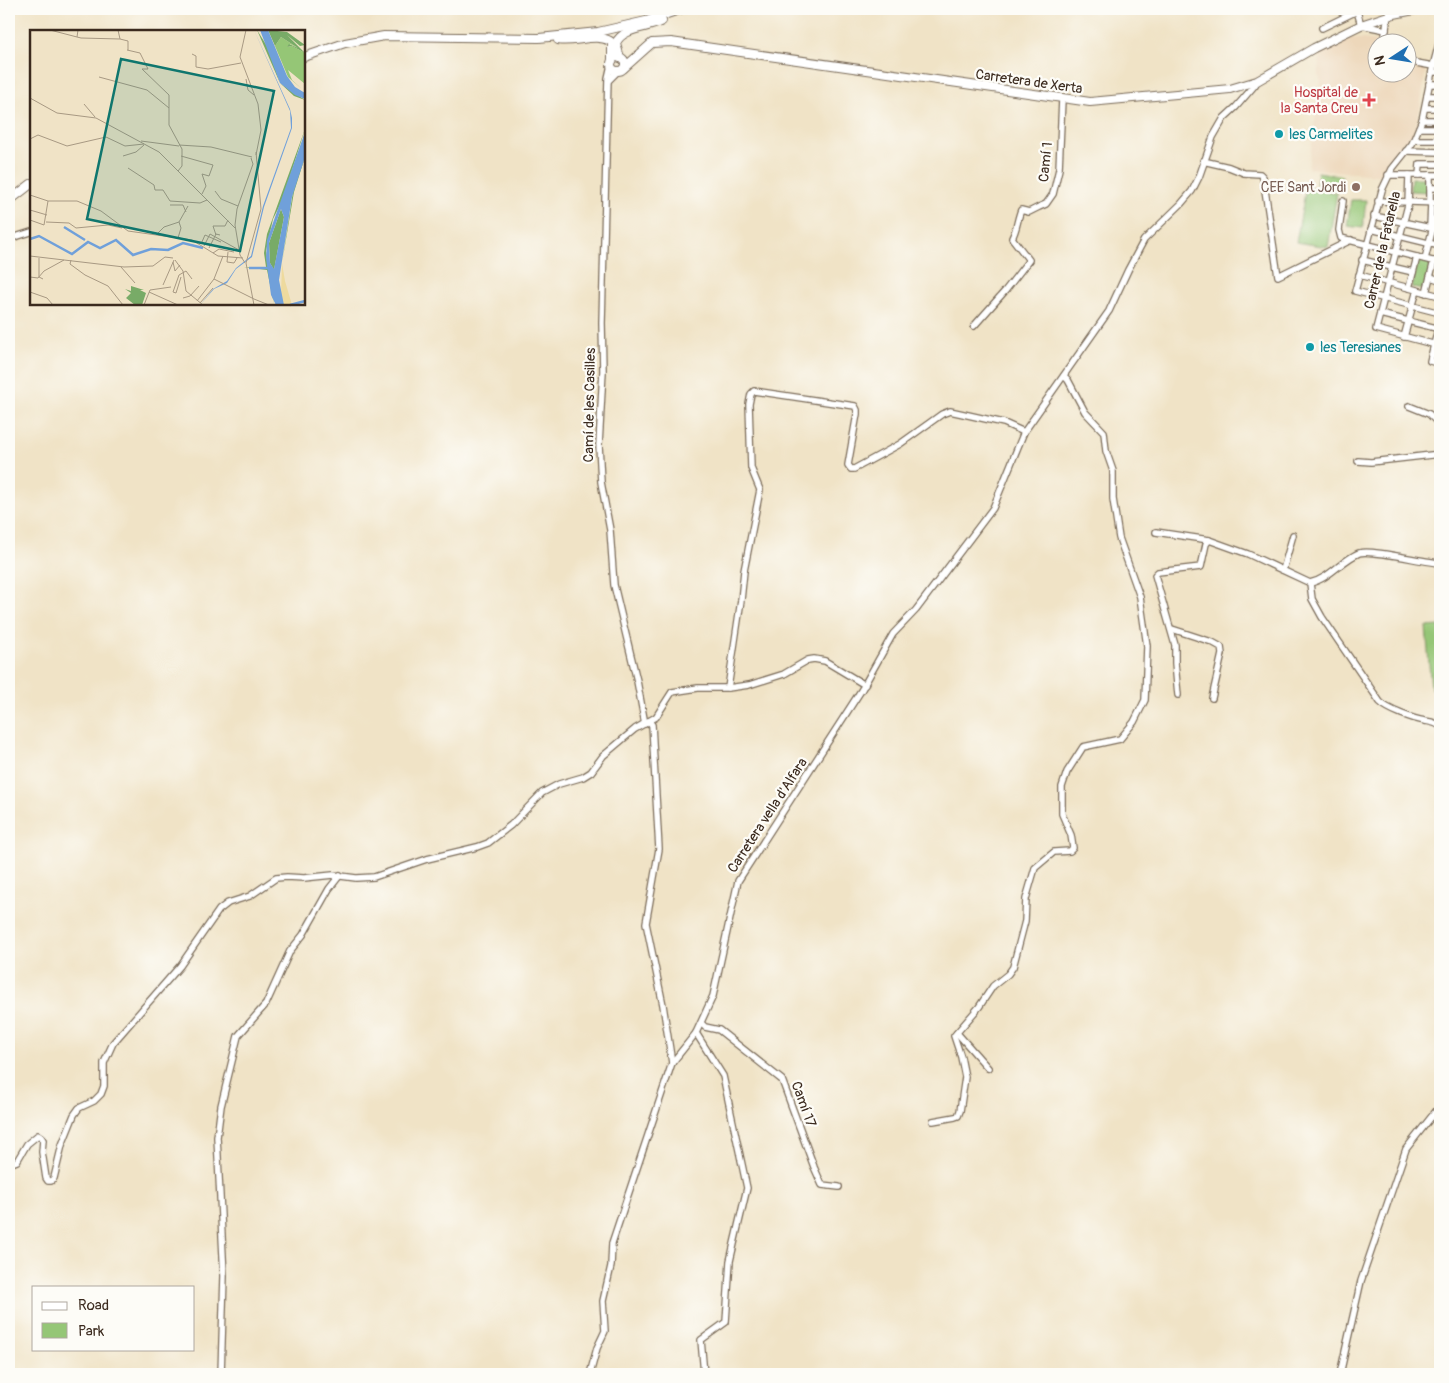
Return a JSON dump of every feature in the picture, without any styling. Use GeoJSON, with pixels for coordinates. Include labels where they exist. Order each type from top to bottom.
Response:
{"type":"FeatureCollection","features":[{"type":"Feature","properties":{"kind":"main road"},"geometry":{"type":"LineString","coordinates":[[539,38],[598,32],[648,21],[682,9]]}},
{"type":"Feature","properties":{"kind":"main road"},"geometry":{"type":"LineString","coordinates":[[305,57],[345,43],[384,36],[539,38],[569,41],[612,39],[662,21],[688,9]]}},
{"type":"Feature","properties":{"kind":"main road","name":"Carretera de Xerta"},"geometry":{"type":"LineString","coordinates":[[636,56],[652,43],[659,41],[679,42],[1090,102],[1230,90],[1257,81],[1314,48],[1361,25],[1404,10],[1419,9]]}},
{"type":"Feature","properties":{"kind":"main road"},"geometry":{"type":"LineString","coordinates":[[636,56],[621,70],[614,70],[611,63],[612,39],[615,31],[640,25],[648,21]]}},
{"type":"Feature","properties":{"kind":"main road"},"geometry":{"type":"LineString","coordinates":[[579,34],[608,32],[625,63],[621,70]]}},
{"type":"Feature","properties":{"kind":"main road"},"geometry":{"type":"LineString","coordinates":[[611,63],[616,57],[630,59],[636,56]]}},
{"type":"Feature","properties":{"kind":"main road"},"geometry":{"type":"LineString","coordinates":[[9,201],[30,185]]}},
{"type":"Feature","properties":{"kind":"street"},"geometry":{"type":"LineString","coordinates":[[1322,28],[1357,11],[1361,25],[1386,30],[1388,15]]}},
{"type":"Feature","properties":{"kind":"street"},"geometry":{"type":"LineString","coordinates":[[1440,40],[1438,58],[1432,69],[1422,120],[1414,140],[1388,175],[1370,229],[1355,291],[1440,314]]}},
{"type":"Feature","properties":{"kind":"street","name":"Camí de les Casilles"},"geometry":{"type":"LineString","coordinates":[[611,63],[608,73],[602,326],[603,371],[599,445],[601,482],[610,530],[616,594],[647,723],[652,724],[659,849],[646,923],[663,1005],[672,1063]]}},
{"type":"Feature","properties":{"kind":"street"},"geometry":{"type":"LineString","coordinates":[[1416,64],[1440,72]]}},
{"type":"Feature","properties":{"kind":"street"},"geometry":{"type":"LineString","coordinates":[[1432,69],[1440,66]]}},
{"type":"Feature","properties":{"kind":"street"},"geometry":{"type":"LineString","coordinates":[[608,82],[612,75],[621,70]]}},
{"type":"Feature","properties":{"kind":"street","name":"Carretera vella d'Alfara"},"geometry":{"type":"LineString","coordinates":[[590,1374],[597,1348],[605,1331],[603,1301],[611,1266],[612,1243],[672,1063],[696,1034],[713,996],[738,881],[865,685],[893,634],[916,610],[993,508],[1024,432],[1109,311],[1144,240],[1192,191],[1218,126],[1257,81]]}},
{"type":"Feature","properties":{"kind":"street"},"geometry":{"type":"LineString","coordinates":[[1429,84],[1440,84]]}},
{"type":"Feature","properties":{"kind":"street"},"geometry":{"type":"LineString","coordinates":[[1427,96],[1440,96]]}},
{"type":"Feature","properties":{"kind":"street","name":"Camí 1"},"geometry":{"type":"LineString","coordinates":[[974,326],[1029,260],[1012,238],[1017,230],[1017,220],[1021,210],[1029,212],[1039,208],[1046,204],[1053,194],[1059,170],[1062,99]]}},
{"type":"Feature","properties":{"kind":"street"},"geometry":{"type":"LineString","coordinates":[[1425,108],[1440,108]]}},
{"type":"Feature","properties":{"kind":"street"},"geometry":{"type":"LineString","coordinates":[[1422,120],[1440,120]]}},
{"type":"Feature","properties":{"kind":"street"},"geometry":{"type":"LineString","coordinates":[[1419,128],[1440,128]]}},
{"type":"Feature","properties":{"kind":"street"},"geometry":{"type":"LineString","coordinates":[[1414,140],[1440,140]]}},
{"type":"Feature","properties":{"kind":"street"},"geometry":{"type":"LineString","coordinates":[[1407,150],[1440,152]]}},
{"type":"Feature","properties":{"kind":"street"},"geometry":{"type":"LineString","coordinates":[[1203,161],[1229,167],[1244,173],[1260,174],[1264,177],[1278,276],[1351,240]]}},
{"type":"Feature","properties":{"kind":"street"},"geometry":{"type":"LineString","coordinates":[[1420,175],[1420,164],[1440,164]]}},
{"type":"Feature","properties":{"kind":"street"},"geometry":{"type":"LineString","coordinates":[[1388,175],[1440,175]]}},
{"type":"Feature","properties":{"kind":"street"},"geometry":{"type":"LineString","coordinates":[[1425,258],[1431,228],[1430,175]]}},
{"type":"Feature","properties":{"kind":"street","name":"Carrer de la Fatarella"},"geometry":{"type":"LineString","coordinates":[[1404,337],[1376,330],[1408,202],[1409,176]]}},
{"type":"Feature","properties":{"kind":"street"},"geometry":{"type":"LineString","coordinates":[[1430,188],[1440,188]]}},
{"type":"Feature","properties":{"kind":"street"},"geometry":{"type":"LineString","coordinates":[[1343,201],[1339,234],[1341,238],[1437,262],[1426,292]]}},
{"type":"Feature","properties":{"kind":"street"},"geometry":{"type":"LineString","coordinates":[[1378,201],[1440,203]]}},
{"type":"Feature","properties":{"kind":"street"},"geometry":{"type":"LineString","coordinates":[[1431,228],[1440,213]]}},
{"type":"Feature","properties":{"kind":"street"},"geometry":{"type":"LineString","coordinates":[[1374,216],[1440,230]]}},
{"type":"Feature","properties":{"kind":"street"},"geometry":{"type":"LineString","coordinates":[[1370,229],[1440,246]]}},
{"type":"Feature","properties":{"kind":"street"},"geometry":{"type":"LineString","coordinates":[[9,239],[30,232]]}},
{"type":"Feature","properties":{"kind":"street"},"geometry":{"type":"LineString","coordinates":[[1408,288],[1417,256]]}},
{"type":"Feature","properties":{"kind":"street"},"geometry":{"type":"LineString","coordinates":[[1362,260],[1413,272]]}},
{"type":"Feature","properties":{"kind":"street"},"geometry":{"type":"LineString","coordinates":[[1359,275],[1440,296]]}},
{"type":"Feature","properties":{"kind":"street"},"geometry":{"type":"LineString","coordinates":[[1430,277],[1440,280]]}},
{"type":"Feature","properties":{"kind":"street"},"geometry":{"type":"LineString","coordinates":[[1416,290],[1404,337],[1437,345]]}},
{"type":"Feature","properties":{"kind":"street"},"geometry":{"type":"LineString","coordinates":[[1380,314],[1439,329]]}},
{"type":"Feature","properties":{"kind":"street"},"geometry":{"type":"LineString","coordinates":[[1437,363],[1430,361],[1437,345],[1440,322]]}},
{"type":"Feature","properties":{"kind":"street"},"geometry":{"type":"LineString","coordinates":[[933,1121],[959,1115],[965,1077],[954,1037],[993,986],[1008,974],[1013,967],[1025,921],[1026,899],[1035,868],[1054,852],[1072,849],[1071,835],[1062,814],[1062,787],[1067,772],[1083,747],[1115,741],[1124,736],[1139,715],[1145,700],[1147,646],[1141,600],[1118,538],[1113,499],[1113,471],[1106,451],[1104,432],[1085,412],[1064,376]]}},
{"type":"Feature","properties":{"kind":"street"},"geometry":{"type":"LineString","coordinates":[[728,688],[742,600],[744,571],[760,490],[751,468],[749,404],[751,394],[754,391],[855,406],[858,414],[848,465],[851,469],[900,444],[942,414],[950,411],[1004,423],[1024,432]]}},
{"type":"Feature","properties":{"kind":"street"},"geometry":{"type":"LineString","coordinates":[[1408,406],[1429,414],[1440,425]]}},
{"type":"Feature","properties":{"kind":"street"},"geometry":{"type":"LineString","coordinates":[[1358,461],[1371,462],[1440,453],[1440,434]]}},
{"type":"Feature","properties":{"kind":"street"},"geometry":{"type":"LineString","coordinates":[[1156,532],[1209,540],[1248,554],[1302,581],[1310,583],[1319,580],[1359,553],[1364,552],[1440,563]]}},
{"type":"Feature","properties":{"kind":"street"},"geometry":{"type":"LineString","coordinates":[[1283,570],[1293,535]]}},
{"type":"Feature","properties":{"kind":"street"},"geometry":{"type":"LineString","coordinates":[[1178,695],[1175,663],[1176,648],[1172,629],[1166,617],[1155,580],[1155,573],[1201,566],[1209,540]]}},
{"type":"Feature","properties":{"kind":"street"},"geometry":{"type":"LineString","coordinates":[[1310,583],[1312,599],[1322,617],[1380,702],[1389,708],[1440,726]]}},
{"type":"Feature","properties":{"kind":"street"},"geometry":{"type":"LineString","coordinates":[[1172,629],[1212,642],[1221,647],[1222,654],[1212,698]]}},
{"type":"Feature","properties":{"kind":"street"},"geometry":{"type":"LineString","coordinates":[[9,1164],[18,1161],[26,1144],[38,1135],[43,1140],[42,1152],[46,1178],[48,1181],[51,1181],[54,1178],[62,1145],[74,1115],[79,1108],[94,1101],[101,1094],[104,1086],[104,1063],[112,1043],[180,966],[216,914],[224,906],[250,896],[276,878],[340,875],[356,878],[374,877],[427,859],[488,843],[505,830],[542,793],[559,784],[587,775],[603,756],[635,728],[647,723],[658,714],[672,692],[698,688],[728,688],[774,678],[814,659],[825,662],[865,685]]}},
{"type":"Feature","properties":{"kind":"street"},"geometry":{"type":"LineString","coordinates":[[222,1374],[224,1276],[217,1137],[221,1106],[238,1036],[266,1004],[290,951],[303,935],[329,889],[340,875]]}},
{"type":"Feature","properties":{"kind":"street","name":"Camí 17"},"geometry":{"type":"LineString","coordinates":[[702,1024],[705,1027],[719,1030],[782,1080],[822,1185],[839,1187]]}},
{"type":"Feature","properties":{"kind":"street"},"geometry":{"type":"LineString","coordinates":[[957,1033],[988,1068]]}},
{"type":"Feature","properties":{"kind":"street"},"geometry":{"type":"LineString","coordinates":[[696,1034],[723,1076],[747,1188],[730,1261],[726,1322],[701,1340],[704,1374]]}},
{"type":"Feature","properties":{"kind":"street"},"geometry":{"type":"LineString","coordinates":[[1340,1374],[1361,1281],[1406,1149],[1440,1106]]}},
{"type":"Feature","properties":{"kind":"shaded area","name":"Hospital de la Santa Creu"},"geometry":{"type":"Polygon","coordinates":[[[1343,37],[1366,40],[1366,82],[1416,82],[1416,66],[1426,68],[1420,110],[1413,136],[1383,176],[1308,168],[1321,81],[1319,76],[1319,49],[1343,37]]]}},
{"type":"Feature","properties":{"kind":"green space"},"geometry":{"type":"Polygon","coordinates":[[[1318,172],[1342,176],[1340,188],[1316,184],[1318,172]]]}},
{"type":"Feature","properties":{"kind":"green space"},"geometry":{"type":"Polygon","coordinates":[[[1411,178],[1429,178],[1428,192],[1410,191],[1411,178]]]}},
{"type":"Feature","properties":{"kind":"green space"},"geometry":{"type":"Polygon","coordinates":[[[1306,187],[1337,193],[1328,247],[1296,242],[1306,187]]]}},
{"type":"Feature","properties":{"kind":"green space"},"geometry":{"type":"Polygon","coordinates":[[[1351,200],[1366,200],[1363,228],[1347,226],[1351,200]]]}},
{"type":"Feature","properties":{"kind":"green space"},"geometry":{"type":"Polygon","coordinates":[[[1418,259],[1431,263],[1424,290],[1412,288],[1418,259]]]}},
{"type":"Feature","properties":{"kind":"green space"},"geometry":{"type":"Polygon","coordinates":[[[1440,626],[1440,688],[1431,689],[1426,627],[1440,626]]]}},
{"type":"Feature","properties":{"kind":"place","name":"Hospital de la Santa Creu"},"geometry":{"type":"Point","coordinates":[1369,100]}},
{"type":"Feature","properties":{"kind":"place","name":"les Carmelites"},"geometry":{"type":"Point","coordinates":[1279,134]}},
{"type":"Feature","properties":{"kind":"place","name":"CEE Sant Jordi"},"geometry":{"type":"Point","coordinates":[1356,187]}},
{"type":"Feature","properties":{"kind":"place","name":"les Teresianes"},"geometry":{"type":"Point","coordinates":[1310,347]}}]}
